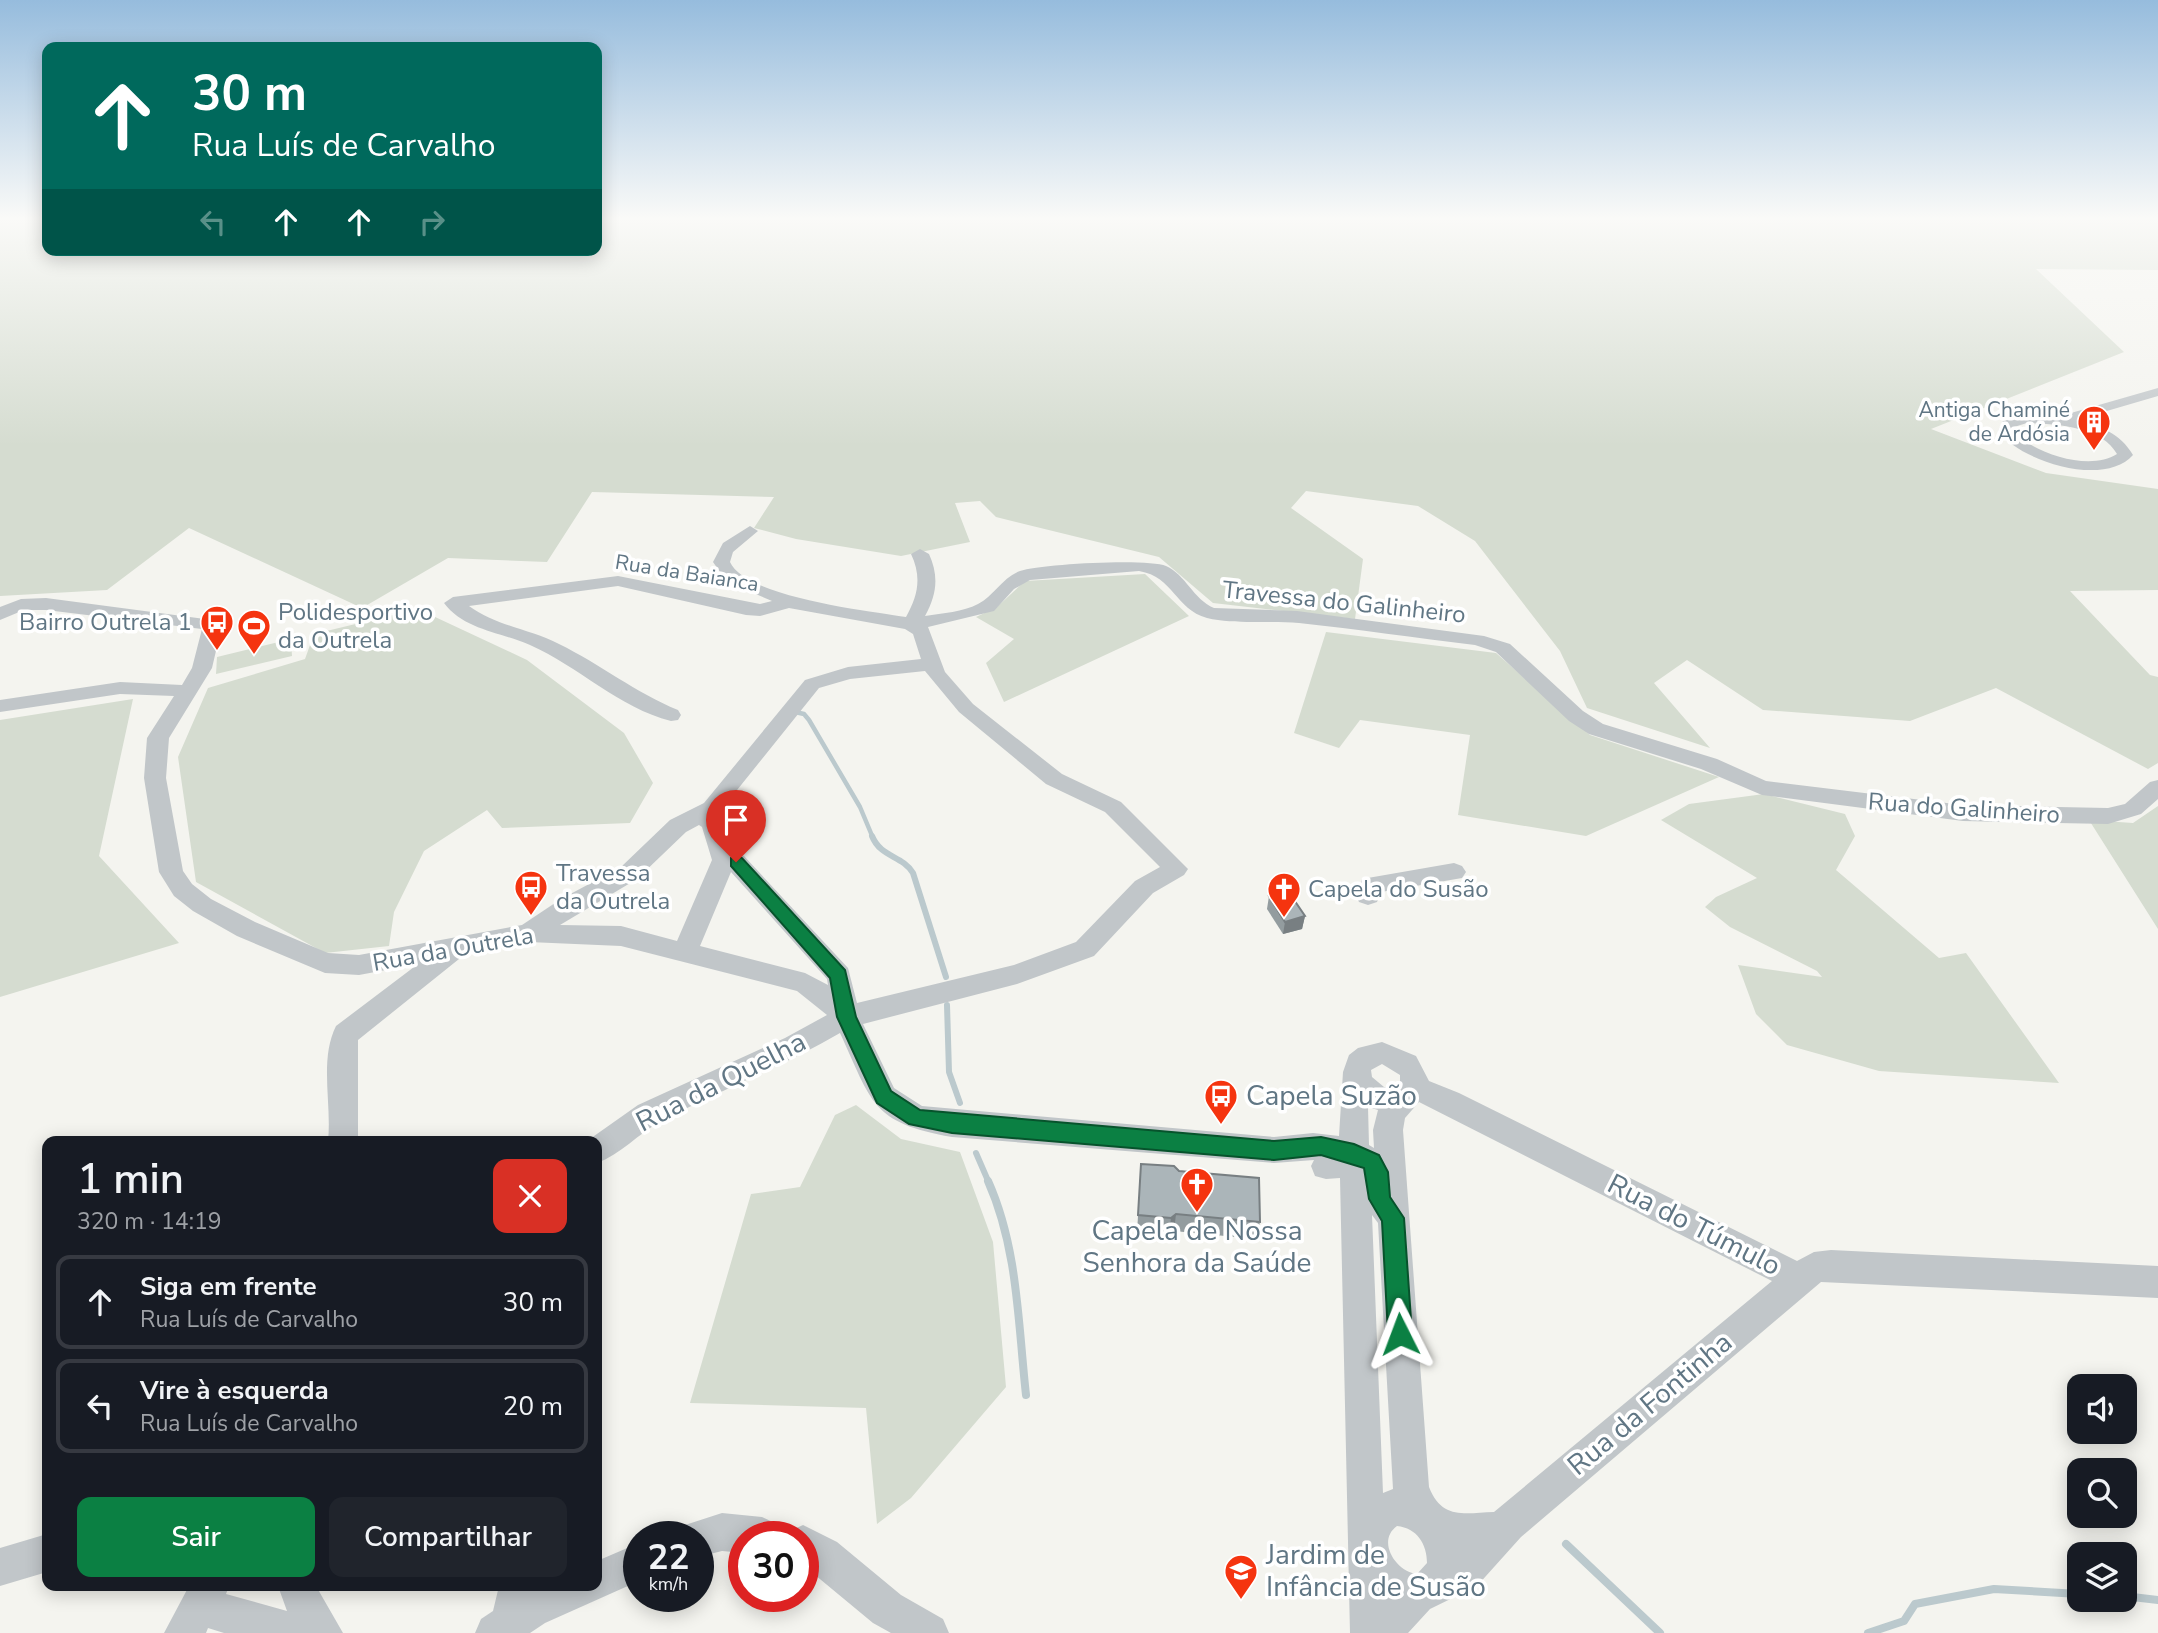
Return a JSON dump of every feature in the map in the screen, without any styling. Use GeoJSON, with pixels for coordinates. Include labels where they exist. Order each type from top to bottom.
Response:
{"type":"FeatureCollection","features":[{"type":"Feature","properties":{"kind":"street"},"geometry":{"type":"LineString","coordinates":[[2058,421],[2158,392]]}},
{"type":"Feature","properties":{"kind":"street"},"geometry":{"type":"LineString","coordinates":[[2102,434],[2104,422],[2158,405]]}},
{"type":"Feature","properties":{"kind":"street"},"geometry":{"type":"LineString","coordinates":[[2019,420],[2058,421],[2102,434],[2122,447],[2125,455],[2122,459],[2092,465],[2057,460],[2025,449],[2010,439],[2005,431],[2008,424],[2019,420]]}},
{"type":"Feature","properties":{"kind":"street"},"geometry":{"type":"LineString","coordinates":[[750,531],[725,550],[723,566],[731,577],[743,585],[779,595],[789,602],[911,624],[922,631],[936,674],[966,708],[1054,779],[1113,807],[1176,869],[1144,887],[1085,949],[1017,974],[846,1017]]}},
{"type":"Feature","properties":{"kind":"street"},"geometry":{"type":"LineString","coordinates":[[911,624],[923,606],[929,583],[928,568],[920,554]]}},
{"type":"Feature","properties":{"kind":"street","name":"Travessa do Galinheiro"},"geometry":{"type":"LineString","coordinates":[[911,624],[967,614],[987,607],[1008,585],[1026,575],[1139,566],[1159,569],[1170,576],[1195,606],[1211,613],[1297,617],[1477,640],[1503,648],[1576,716],[1596,729],[1709,764],[1762,788]]}},
{"type":"Feature","properties":{"kind":"street","name":"Rua da Baianca"},"geometry":{"type":"LineString","coordinates":[[671,715],[646,705],[607,679],[536,640],[472,620],[453,603],[618,581],[746,609],[760,610],[789,602]]}},
{"type":"Feature","properties":{"kind":"street","name":"Rua da Outrela"},"geometry":{"type":"LineString","coordinates":[[0,614],[22,605],[46,604],[212,625],[202,668],[158,738],[155,778],[171,872],[183,890],[202,905],[246,929],[324,963],[359,965],[529,933],[621,936],[686,950],[805,983],[846,1017]]}},
{"type":"Feature","properties":{"kind":"street"},"geometry":{"type":"LineString","coordinates":[[529,933],[629,873],[678,826],[712,808],[812,684],[848,673],[933,664]]}},
{"type":"Feature","properties":{"kind":"street"},"geometry":{"type":"LineString","coordinates":[[0,706],[120,688],[189,691]]}},
{"type":"Feature","properties":{"kind":"street","name":"Rua do Galinheiro"},"geometry":{"type":"LineString","coordinates":[[1762,788],[1963,813],[2108,816],[2133,809],[2158,787]]}},
{"type":"Feature","properties":{"kind":"street"},"geometry":{"type":"LineString","coordinates":[[686,950],[724,860],[712,822],[698,815]]}},
{"type":"Feature","properties":{"kind":"street"},"geometry":{"type":"LineString","coordinates":[[724,860],[736,862],[839,975],[846,1017],[884,1097],[916,1118],[965,1125],[1348,1158],[1378,1172],[1380,1199],[1393,1218]]}},
{"type":"Feature","properties":{"kind":"street"},"geometry":{"type":"LineString","coordinates":[[1368,896],[1371,885],[1454,872]]}},
{"type":"Feature","properties":{"kind":"street"},"geometry":{"type":"LineString","coordinates":[[345,1136],[347,1115],[340,1054],[346,1034],[459,947]]}},
{"type":"Feature","properties":{"kind":"street","name":"Rua da Quelha"},"geometry":{"type":"LineString","coordinates":[[602,1146],[648,1114],[795,1046],[846,1017]]}},
{"type":"Feature","properties":{"kind":"street"},"geometry":{"type":"LineString","coordinates":[[1382,1633],[1429,1587],[1447,1556],[1444,1541],[1427,1518],[1411,1487],[1408,1468],[1388,1130],[1413,1072],[1392,1055],[1382,1053],[1365,1057],[1357,1069],[1348,1158],[1369,1543],[1382,1576],[1393,1586],[1429,1587]]}},
{"type":"Feature","properties":{"kind":"street"},"geometry":{"type":"LineString","coordinates":[[1357,1077],[1360,1085],[1375,1098],[1384,1101],[1403,1100]]}},
{"type":"Feature","properties":{"kind":"street"},"geometry":{"type":"LineString","coordinates":[[1348,1158],[1377,1151],[1378,1129],[1382,1119],[1403,1100]]}},
{"type":"Feature","properties":{"kind":"street","name":"Rua do Túmulo"},"geometry":{"type":"LineString","coordinates":[[1403,1100],[1461,1108],[1799,1278],[1814,1267],[1831,1265],[2158,1282]]}},
{"type":"Feature","properties":{"kind":"street","name":"Rua da Fontinha"},"geometry":{"type":"LineString","coordinates":[[1429,1587],[1463,1572],[1501,1530],[1799,1278]]}},
{"type":"Feature","properties":{"kind":"street"},"geometry":{"type":"LineString","coordinates":[[1370,1633],[1366,1573],[1369,1543],[1373,1523],[1390,1508],[1402,1507],[1457,1532],[1501,1530]]}},
{"type":"Feature","properties":{"kind":"street"},"geometry":{"type":"LineString","coordinates":[[819,1552],[887,1609],[929,1633]]}},
{"type":"Feature","properties":{"kind":"street"},"geometry":{"type":"LineString","coordinates":[[0,1567],[42,1554]]}},
{"type":"Feature","properties":{"kind":"street"},"geometry":{"type":"LineString","coordinates":[[602,1578],[623,1569]]}},
{"type":"Feature","properties":{"kind":"street"},"geometry":{"type":"LineString","coordinates":[[299,1591],[323,1633]]}},
{"type":"Feature","properties":{"kind":"street"},"geometry":{"type":"LineString","coordinates":[[503,1628],[516,1591]]}},
{"type":"Feature","properties":{"kind":"street"},"geometry":{"type":"LineString","coordinates":[[503,1628],[531,1609],[572,1591]]}},
{"type":"Feature","properties":{"kind":"street"},"geometry":{"type":"LineString","coordinates":[[197,1608],[295,1633]]}},
{"type":"Feature","properties":{"kind":"shaded area"},"geometry":{"type":"Polygon","coordinates":[[[0,293],[2062,293],[2124,352],[1931,429],[2046,473],[2158,489],[2158,590],[2070,591],[2150,675],[2158,677],[2158,763],[2148,769],[1996,688],[1910,721],[1763,710],[1687,660],[1654,683],[1710,748],[1587,708],[1560,651],[1475,541],[1418,506],[1306,491],[1291,508],[1363,559],[1355,619],[1213,603],[1159,557],[996,517],[980,501],[955,503],[970,542],[901,556],[796,539],[754,528],[774,497],[592,492],[547,562],[448,558],[362,608],[189,528],[107,590],[0,596],[0,293]]]}},
{"type":"Feature","properties":{"kind":"shaded area"},"geometry":{"type":"Polygon","coordinates":[[[1145,574],[1189,616],[1004,702],[986,663],[1014,639],[976,617],[997,607],[1025,581],[1145,574]]]}},
{"type":"Feature","properties":{"kind":"shaded area"},"geometry":{"type":"Polygon","coordinates":[[[418,609],[527,660],[624,733],[653,783],[630,823],[502,828],[487,810],[424,851],[394,912],[389,946],[325,953],[196,882],[178,757],[208,688],[305,659],[314,634],[418,609]]]}},
{"type":"Feature","properties":{"kind":"shaded area"},"geometry":{"type":"Polygon","coordinates":[[[1326,632],[1496,653],[1590,735],[1719,777],[1586,836],[1458,815],[1470,735],[1360,720],[1339,748],[1294,733],[1326,632]]]}},
{"type":"Feature","properties":{"kind":"shaded area","name":"Polidesportivo da Outrela"},"geometry":{"type":"Polygon","coordinates":[[[291,639],[292,656],[216,674],[217,657],[291,639]]]}},
{"type":"Feature","properties":{"kind":"shaded area"},"geometry":{"type":"Polygon","coordinates":[[[133,699],[99,856],[179,943],[0,997],[0,720],[133,699]]]}},
{"type":"Feature","properties":{"kind":"shaded area"},"geometry":{"type":"Polygon","coordinates":[[[1764,794],[1845,814],[1855,836],[1836,870],[1939,958],[1966,953],[2059,1083],[1879,1071],[1787,1045],[1756,1014],[1738,965],[1822,977],[1817,971],[1730,927],[1705,907],[1716,897],[1757,878],[1661,820],[1689,804],[1764,794]]]}},
{"type":"Feature","properties":{"kind":"shaded area"},"geometry":{"type":"Polygon","coordinates":[[[2158,806],[2158,929],[2089,820],[2133,823],[2158,806]]]}},
{"type":"Feature","properties":{"kind":"shaded area"},"geometry":{"type":"Polygon","coordinates":[[[856,1105],[901,1139],[960,1152],[993,1242],[1006,1387],[911,1498],[877,1524],[866,1408],[690,1403],[751,1194],[800,1187],[835,1115],[856,1105]]]}},
{"type":"Feature","properties":{"kind":"building"},"geometry":{"type":"Polygon","coordinates":[[[1288,891],[1305,916],[1285,922],[1269,896],[1288,891]]]}},
{"type":"Feature","properties":{"kind":"building"},"geometry":{"type":"Polygon","coordinates":[[[1141,1164],[1174,1166],[1179,1171],[1259,1178],[1260,1222],[1176,1214],[1171,1218],[1138,1215],[1141,1164]]]}},
{"type":"Feature","properties":{"kind":"waterway"},"geometry":{"type":"LineString","coordinates":[[795,712],[804,714],[809,720],[860,807],[873,837]]}},
{"type":"Feature","properties":{"kind":"waterway"},"geometry":{"type":"LineString","coordinates":[[873,837],[881,849],[913,873],[946,977]]}},
{"type":"Feature","properties":{"kind":"waterway"},"geometry":{"type":"LineString","coordinates":[[947,1005],[949,1072],[960,1103]]}},
{"type":"Feature","properties":{"kind":"waterway"},"geometry":{"type":"LineString","coordinates":[[976,1153],[989,1183]]}},
{"type":"Feature","properties":{"kind":"waterway"},"geometry":{"type":"LineString","coordinates":[[988,1181],[998,1206],[1011,1259],[1026,1395]]}},
{"type":"Feature","properties":{"kind":"waterway"},"geometry":{"type":"LineString","coordinates":[[1566,1544],[1660,1633]]}},
{"type":"Feature","properties":{"kind":"waterway"},"geometry":{"type":"LineString","coordinates":[[1868,1633],[1904,1621],[1915,1604],[1994,1589],[2067,1593]]}},
{"type":"Feature","properties":{"kind":"waterway"},"geometry":{"type":"LineString","coordinates":[[2137,1598],[2158,1600]]}},
{"type":"Feature","properties":{"kind":"place","name":"Antiga Chaminé de Ardósia"},"geometry":{"type":"Point","coordinates":[2094,452]}},
{"type":"Feature","properties":{"kind":"place","name":"Bairro Outrela 1"},"geometry":{"type":"Point","coordinates":[217,652]}},
{"type":"Feature","properties":{"kind":"place","name":"Polidesportivo da Outrela"},"geometry":{"type":"Point","coordinates":[254,656]}},
{"type":"Feature","properties":{"kind":"place","name":"Travessa da Outrela"},"geometry":{"type":"Point","coordinates":[531,917]}},
{"type":"Feature","properties":{"kind":"place","name":"Capela do Susão"},"geometry":{"type":"Point","coordinates":[1284,919]}},
{"type":"Feature","properties":{"kind":"place","name":"Capela Suzão"},"geometry":{"type":"Point","coordinates":[1221,1126]}},
{"type":"Feature","properties":{"kind":"place","name":"Capela de Nossa Senhora da Saúde"},"geometry":{"type":"Point","coordinates":[1197,1214]}},
{"type":"Feature","properties":{"kind":"place","name":"Jardim de Infância de Susão"},"geometry":{"type":"Point","coordinates":[1241,1601]}},
{"type":"Feature","properties":{"kind":"route"},"geometry":{"type":"LineString","coordinates":[[736,862],[839,975],[846,1017],[884,1097],[916,1118],[952,1124],[1274,1150],[1295,1146],[1321,1146],[1354,1153],[1372,1162],[1378,1172],[1380,1199],[1393,1218],[1400,1334]]}}]}
